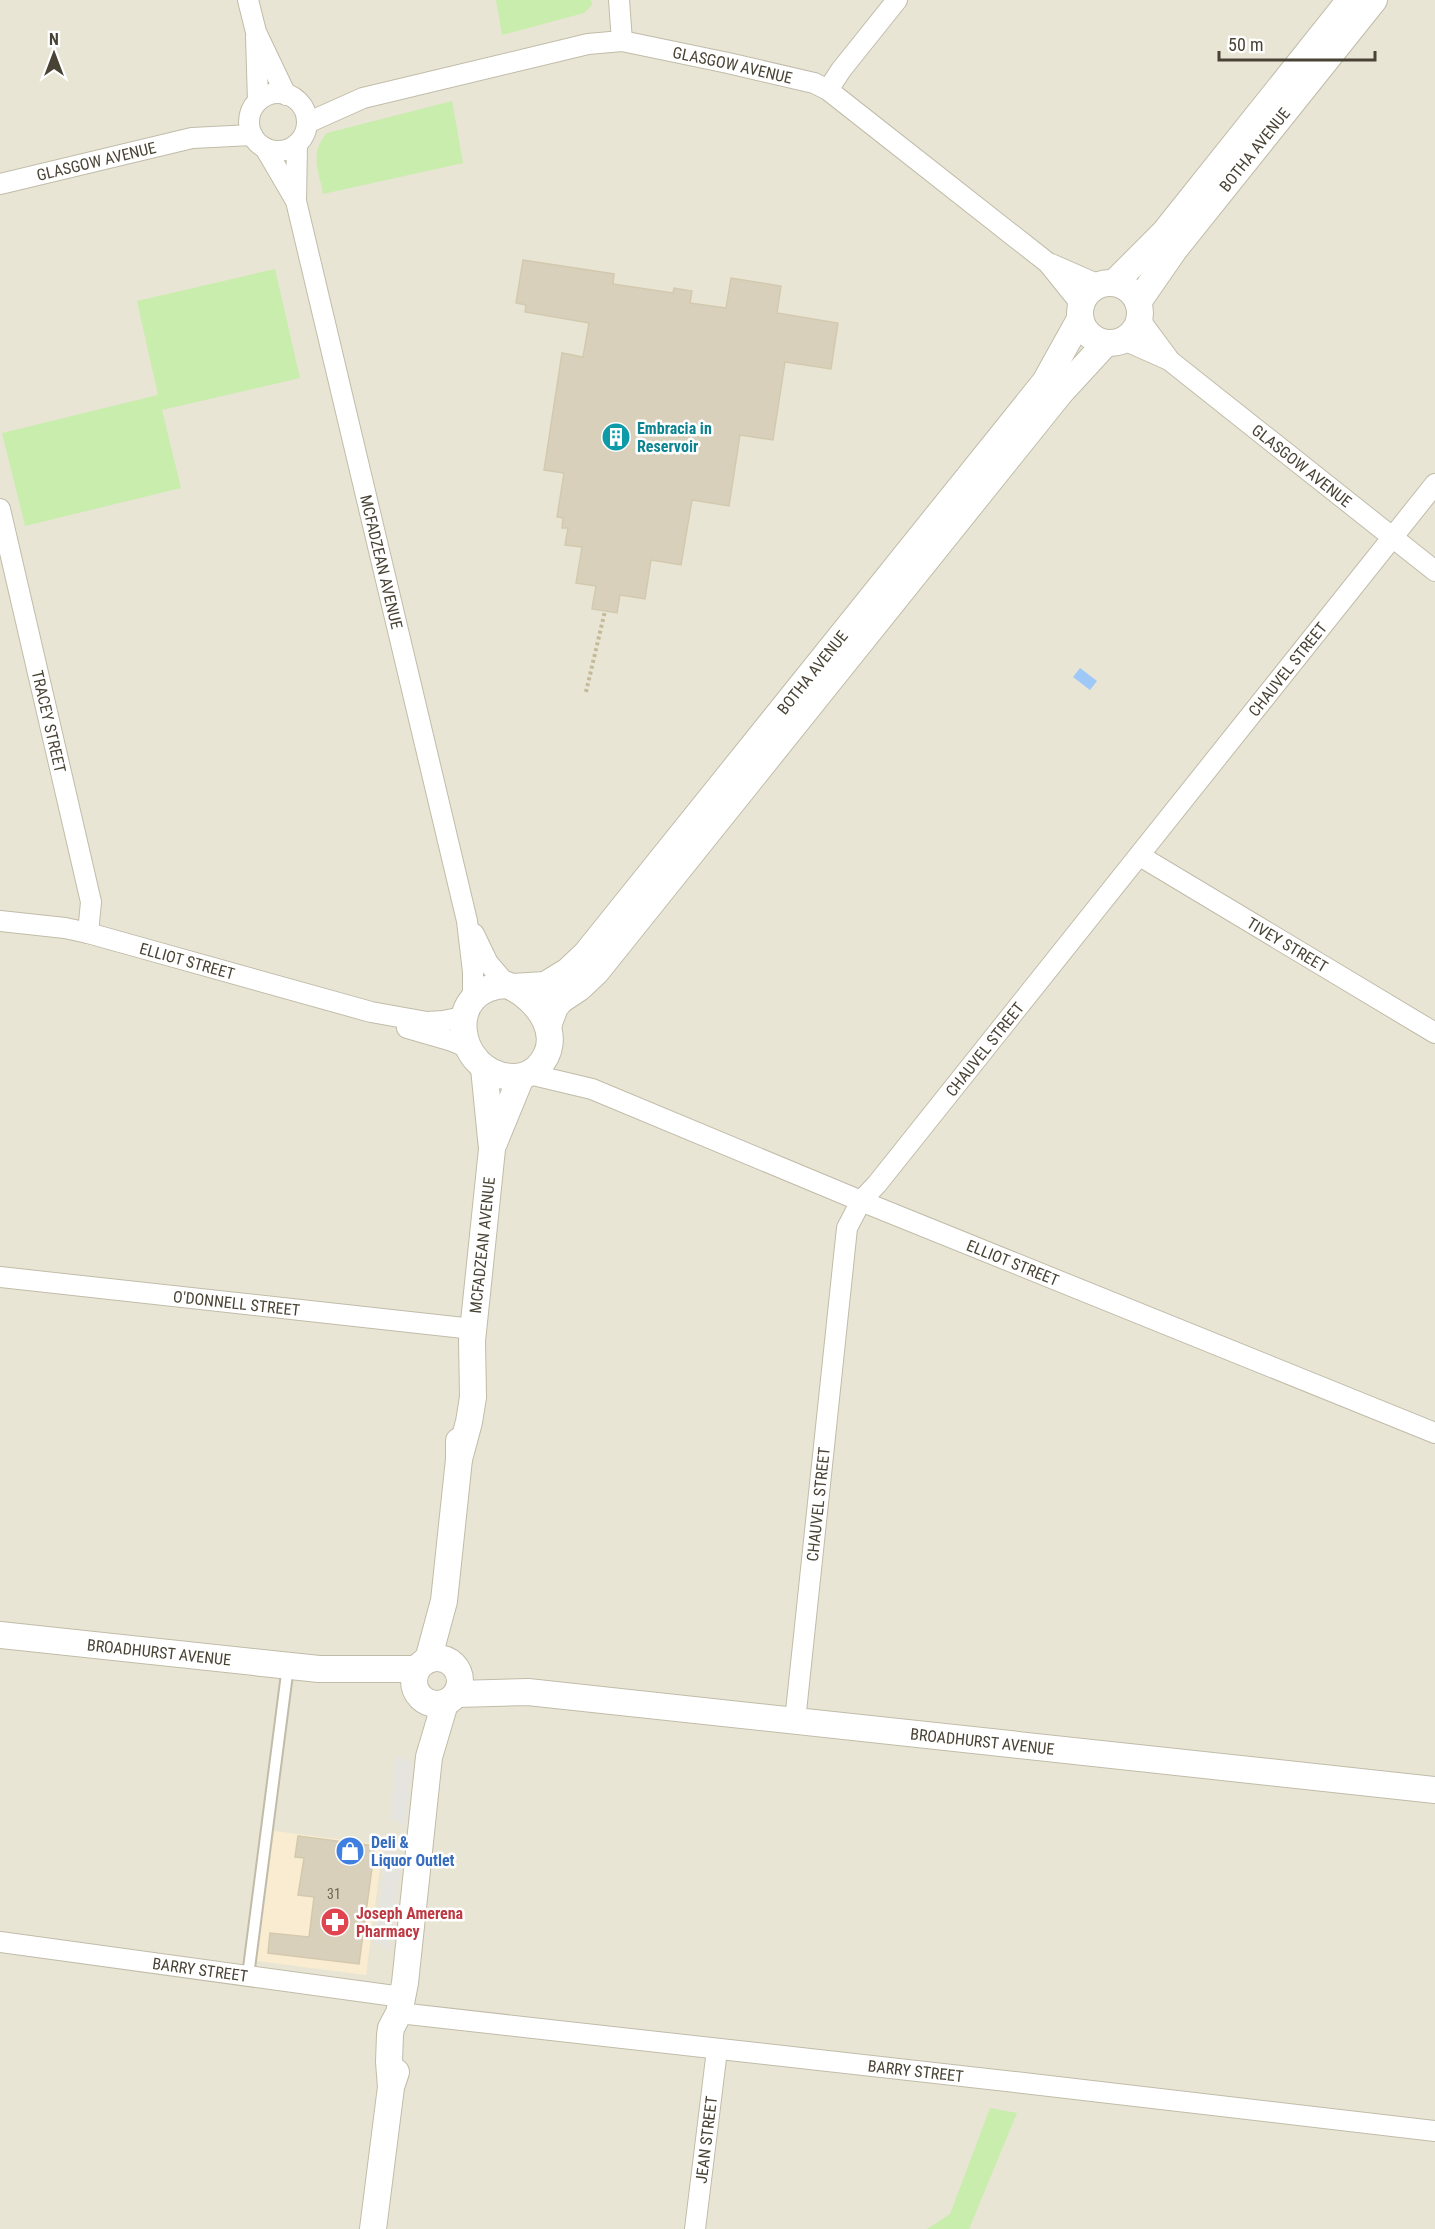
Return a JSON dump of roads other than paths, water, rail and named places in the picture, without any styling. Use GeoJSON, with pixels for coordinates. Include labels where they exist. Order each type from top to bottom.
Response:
{"type":"FeatureCollection","features":[{"type":"Feature","properties":{"kind":"street"},"geometry":{"type":"LineString","coordinates":[[248,0],[256,32],[292,98],[306,115],[306,130],[297,144],[282,151],[258,142],[249,128],[254,108],[256,32]]}},
{"type":"Feature","properties":{"kind":"street"},"geometry":{"type":"LineString","coordinates":[[619,0],[622,41]]}},
{"type":"Feature","properties":{"kind":"street"},"geometry":{"type":"LineString","coordinates":[[828,90],[841,70],[897,0]]}},
{"type":"Feature","properties":{"kind":"street","name":"BOTHA AVENUE"},"geometry":{"type":"LineString","coordinates":[[1139,311],[1174,250],[1332,37],[1350,0]]}},
{"type":"Feature","properties":{"kind":"street","name":"BOTHA AVENUE"},"geometry":{"type":"LineString","coordinates":[[1106,284],[1164,232],[1332,37],[1374,0]]}},
{"type":"Feature","properties":{"kind":"street","name":"GLASGOW AVENUE"},"geometry":{"type":"LineString","coordinates":[[307,123],[363,98],[588,44],[622,41],[814,83],[828,90],[1048,263],[1081,311]]}},
{"type":"Feature","properties":{"kind":"street"},"geometry":{"type":"LineString","coordinates":[[254,108],[266,96],[276,93],[292,98]]}},
{"type":"Feature","properties":{"kind":"street","name":"GLASGOW AVENUE"},"geometry":{"type":"LineString","coordinates":[[292,98],[363,98]]}},
{"type":"Feature","properties":{"kind":"street","name":"GLASGOW AVENUE"},"geometry":{"type":"LineString","coordinates":[[0,184],[192,138],[254,108]]}},
{"type":"Feature","properties":{"kind":"street","name":"GLASGOW AVENUE"},"geometry":{"type":"LineString","coordinates":[[192,138],[258,142]]}},
{"type":"Feature","properties":{"kind":"street","name":"MCFADZEAN AVENUE"},"geometry":{"type":"LineString","coordinates":[[258,142],[296,201]]}},
{"type":"Feature","properties":{"kind":"street","name":"MCFADZEAN AVENUE"},"geometry":{"type":"LineString","coordinates":[[297,144],[296,201],[467,921],[473,972],[468,1007]]}},
{"type":"Feature","properties":{"kind":"street","name":"GLASGOW AVENUE"},"geometry":{"type":"LineString","coordinates":[[1048,263],[1106,284]]}},
{"type":"Feature","properties":{"kind":"street"},"geometry":{"type":"LineString","coordinates":[[1106,284],[1128,290],[1139,311],[1131,335],[1115,341],[1097,341],[1089,335],[1081,311],[1091,290],[1106,284]]}},
{"type":"Feature","properties":{"kind":"street","name":"BOTHA AVENUE"},"geometry":{"type":"LineString","coordinates":[[548,1038],[555,1007],[596,972],[681,852],[946,520],[1045,382],[1081,311]]}},
{"type":"Feature","properties":{"kind":"street","name":"GLASGOW AVENUE"},"geometry":{"type":"LineString","coordinates":[[1139,311],[1169,360]]}},
{"type":"Feature","properties":{"kind":"street","name":"GLASGOW AVENUE"},"geometry":{"type":"LineString","coordinates":[[1115,341],[1169,360],[1435,571]]}},
{"type":"Feature","properties":{"kind":"street","name":"BOTHA AVENUE"},"geometry":{"type":"LineString","coordinates":[[946,520],[1060,393],[1115,341]]}},
{"type":"Feature","properties":{"kind":"street","name":"CHAUVEL STREET"},"geometry":{"type":"LineString","coordinates":[[795,1721],[847,1228],[861,1201],[1140,856],[1435,484]]}},
{"type":"Feature","properties":{"kind":"street","name":"TRACEY STREET"},"geometry":{"type":"LineString","coordinates":[[0,509],[7,567],[91,902],[88,933]]}},
{"type":"Feature","properties":{"kind":"street","name":"BOTHA AVENUE"},"geometry":{"type":"LineString","coordinates":[[509,986],[545,985],[568,971],[681,852]]}},
{"type":"Feature","properties":{"kind":"street","name":"TIVEY STREET"},"geometry":{"type":"LineString","coordinates":[[1140,856],[1435,1033]]}},
{"type":"Feature","properties":{"kind":"street","name":"ELLIOT STREET"},"geometry":{"type":"LineString","coordinates":[[0,921],[65,928],[88,933],[371,1012],[427,1022],[443,1021],[468,1007]]}},
{"type":"Feature","properties":{"kind":"street","name":"MCFADZEAN AVENUE"},"geometry":{"type":"LineString","coordinates":[[467,921],[488,963],[509,986]]}},
{"type":"Feature","properties":{"kind":"street"},"geometry":{"type":"LineString","coordinates":[[494,986],[509,986],[525,995],[538,1008],[548,1038],[538,1066],[525,1075],[500,1076],[476,1058],[463,1032],[468,1007],[483,990],[494,986]]}},
{"type":"Feature","properties":{"kind":"street","name":"ELLIOT STREET"},"geometry":{"type":"LineString","coordinates":[[371,1012],[412,1030],[452,1041],[476,1058]]}},
{"type":"Feature","properties":{"kind":"street","name":"ELLIOT STREET"},"geometry":{"type":"LineString","coordinates":[[548,1038],[562,1070],[592,1089],[861,1201],[1435,1433]]}},
{"type":"Feature","properties":{"kind":"street","name":"MCFADZEAN AVENUE"},"geometry":{"type":"LineString","coordinates":[[373,2229],[391,2087],[404,2039],[405,2028],[400,2005],[429,1756],[459,1459],[469,1422],[472,1397],[472,1335],[492,1149],[476,1058]]}},
{"type":"Feature","properties":{"kind":"street","name":"MCFADZEAN AVENUE"},"geometry":{"type":"LineString","coordinates":[[492,1149],[525,1075]]}},
{"type":"Feature","properties":{"kind":"street","name":"ELLIOT STREET"},"geometry":{"type":"LineString","coordinates":[[525,1075],[592,1089]]}},
{"type":"Feature","properties":{"kind":"street","name":"O'DONNELL STREET"},"geometry":{"type":"LineString","coordinates":[[0,1277],[472,1335]]}},
{"type":"Feature","properties":{"kind":"street","name":"BROADHURST AVENUE"},"geometry":{"type":"LineString","coordinates":[[0,1635],[1435,1790]]}},
{"type":"Feature","properties":{"kind":"street","name":"BARRY STREET"},"geometry":{"type":"LineString","coordinates":[[0,1942],[248,1976],[400,2005],[717,2050],[980,2077],[1435,2131]]}},
{"type":"Feature","properties":{"kind":"street","name":"JEAN STREET"},"geometry":{"type":"LineString","coordinates":[[695,2229],[717,2050]]}},
{"type":"Feature","properties":{"kind":"lane"},"geometry":{"type":"LineString","coordinates":[[248,1976],[288,1666]]}},
{"type":"Feature","properties":{"kind":"water"},"geometry":{"type":"Polygon","coordinates":[[[1080,668],[1097,681],[1090,690],[1073,677],[1080,668]]]}},
{"type":"Feature","properties":{"kind":"place","name":"Embracia in Reservoir"},"geometry":{"type":"Point","coordinates":[616,437]}},
{"type":"Feature","properties":{"kind":"place","name":"Deli & Liquor Outlet"},"geometry":{"type":"Point","coordinates":[350,1851]}},
{"type":"Feature","properties":{"kind":"place","name":"Joseph Amerena Pharmacy"},"geometry":{"type":"Point","coordinates":[335,1922]}}]}
